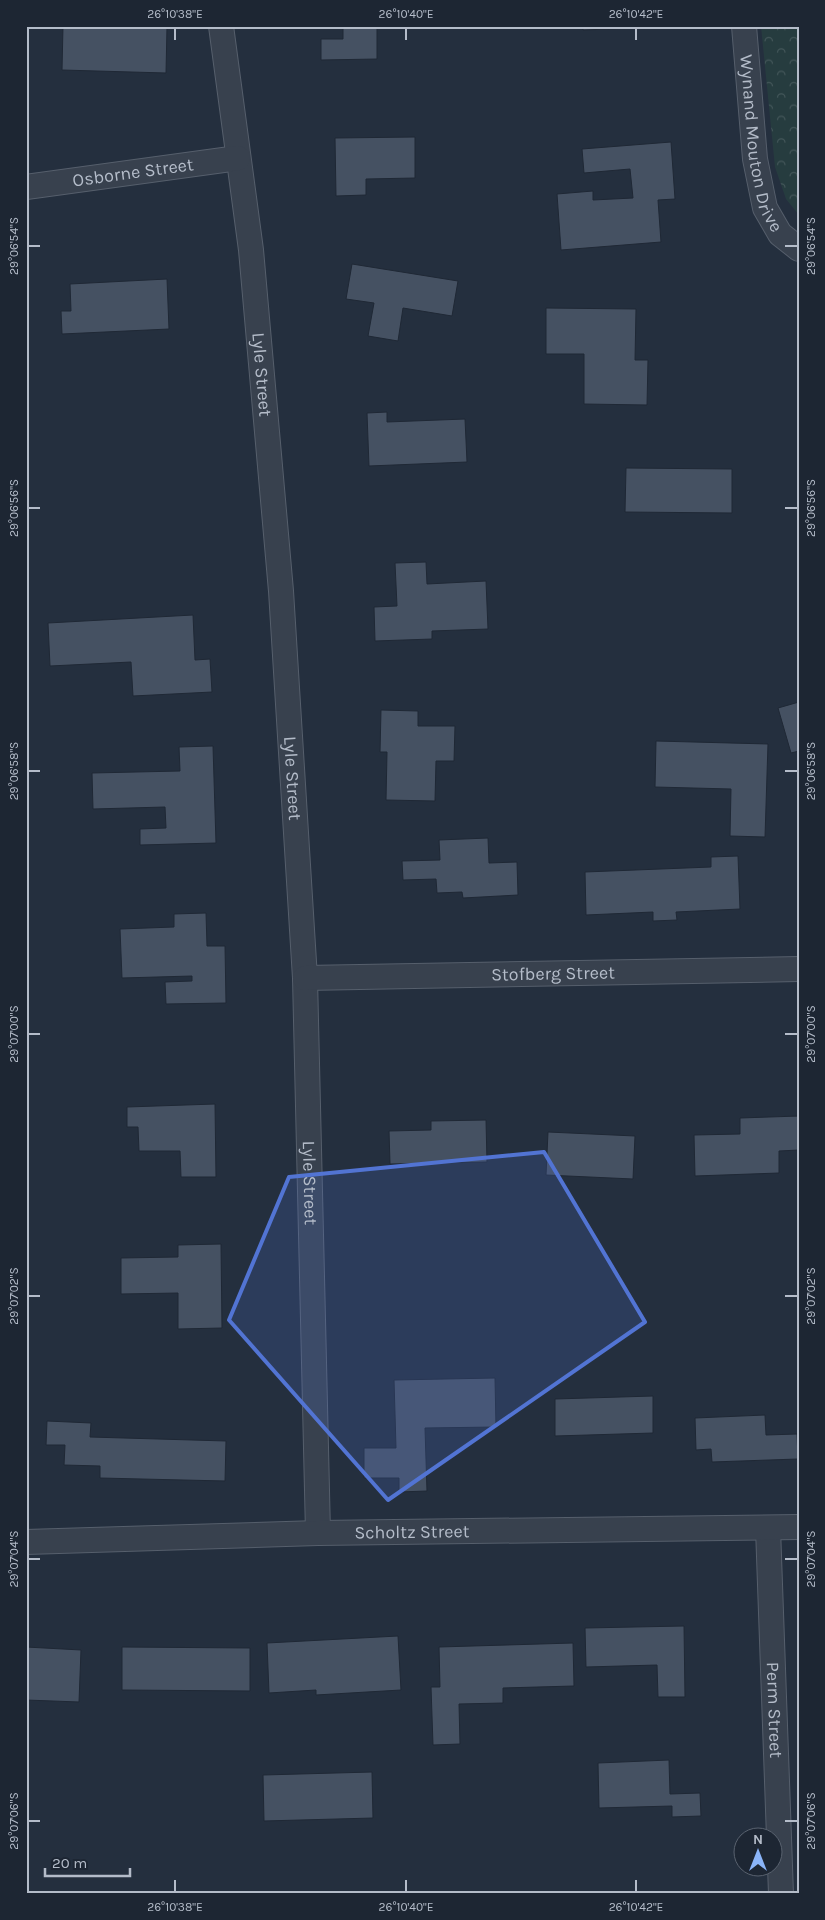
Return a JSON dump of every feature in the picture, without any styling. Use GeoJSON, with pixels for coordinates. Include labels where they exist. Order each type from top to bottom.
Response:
{"type":"FeatureCollection","features":[{"type":"Feature","properties":{"kind":"street","name":"Lyle Street"},"geometry":{"type":"LineString","coordinates":[[222,26],[251,250],[282,591],[305,978],[318,1533]]}},
{"type":"Feature","properties":{"kind":"street","name":"Wynand Mouton Drive"},"geometry":{"type":"LineString","coordinates":[[744,26],[755,159],[765,208],[780,234],[799,250]]}},
{"type":"Feature","properties":{"kind":"street","name":"Osborne Street"},"geometry":{"type":"LineString","coordinates":[[26,187],[238,158]]}},
{"type":"Feature","properties":{"kind":"street","name":"Stofberg Street"},"geometry":{"type":"LineString","coordinates":[[305,978],[799,969]]}},
{"type":"Feature","properties":{"kind":"street","name":"Scholtz Street"},"geometry":{"type":"LineString","coordinates":[[26,1542],[318,1533],[799,1527]]}},
{"type":"Feature","properties":{"kind":"street","name":"Perm Street"},"geometry":{"type":"LineString","coordinates":[[768,1528],[781,1894]]}},
{"type":"Feature","properties":{"kind":"highlighted area"},"geometry":{"type":"Polygon","coordinates":[[[544,1152],[645,1322],[388,1500],[229,1320],[289,1177],[544,1152]]]}},
{"type":"Feature","properties":{"kind":"green space"},"geometry":{"type":"Polygon","coordinates":[[[761,26],[799,26],[799,215],[786,199],[775,167],[761,26]]]}},
{"type":"Feature","properties":{"kind":"building"},"geometry":{"type":"Polygon","coordinates":[[[63,26],[167,27],[166,73],[62,70],[63,26]]]}},
{"type":"Feature","properties":{"kind":"building"},"geometry":{"type":"Polygon","coordinates":[[[343,26],[377,26],[377,59],[321,60],[321,39],[343,39],[343,26]]]}},
{"type":"Feature","properties":{"kind":"building"},"geometry":{"type":"Polygon","coordinates":[[[583,26],[634,26],[634,28],[583,30],[583,26]]]}},
{"type":"Feature","properties":{"kind":"building"},"geometry":{"type":"Polygon","coordinates":[[[415,137],[415,178],[366,179],[366,195],[336,196],[335,138],[415,137]]]}},
{"type":"Feature","properties":{"kind":"building"},"geometry":{"type":"Polygon","coordinates":[[[671,142],[675,199],[658,200],[661,242],[561,250],[557,194],[593,191],[593,200],[633,198],[630,169],[584,173],[582,149],[671,142]]]}},
{"type":"Feature","properties":{"kind":"building"},"geometry":{"type":"Polygon","coordinates":[[[352,264],[458,281],[452,316],[403,308],[398,341],[368,336],[374,303],[346,299],[352,264]]]}},
{"type":"Feature","properties":{"kind":"building"},"geometry":{"type":"Polygon","coordinates":[[[167,279],[169,329],[62,334],[61,311],[71,311],[70,284],[167,279]]]}},
{"type":"Feature","properties":{"kind":"building"},"geometry":{"type":"Polygon","coordinates":[[[546,308],[636,309],[635,360],[648,360],[647,405],[584,404],[584,354],[546,354],[546,308]]]}},
{"type":"Feature","properties":{"kind":"building"},"geometry":{"type":"Polygon","coordinates":[[[387,412],[387,422],[465,419],[467,462],[369,466],[367,413],[387,412]]]}},
{"type":"Feature","properties":{"kind":"building"},"geometry":{"type":"Polygon","coordinates":[[[626,468],[732,469],[732,513],[625,512],[626,468]]]}},
{"type":"Feature","properties":{"kind":"building"},"geometry":{"type":"Polygon","coordinates":[[[426,562],[427,584],[486,581],[488,629],[432,631],[432,639],[375,641],[374,607],[397,606],[395,563],[426,562]]]}},
{"type":"Feature","properties":{"kind":"building"},"geometry":{"type":"Polygon","coordinates":[[[193,615],[195,660],[210,659],[212,692],[133,696],[131,662],[50,666],[48,623],[193,615]]]}},
{"type":"Feature","properties":{"kind":"building"},"geometry":{"type":"Polygon","coordinates":[[[799,702],[799,751],[791,753],[778,708],[799,702]]]}},
{"type":"Feature","properties":{"kind":"building"},"geometry":{"type":"Polygon","coordinates":[[[381,710],[418,711],[418,726],[455,726],[454,761],[436,761],[435,801],[386,800],[387,752],[380,752],[381,710]]]}},
{"type":"Feature","properties":{"kind":"building"},"geometry":{"type":"Polygon","coordinates":[[[656,741],[768,744],[765,837],[730,836],[731,789],[655,787],[656,741]]]}},
{"type":"Feature","properties":{"kind":"building"},"geometry":{"type":"Polygon","coordinates":[[[213,746],[216,843],[140,845],[140,829],[166,828],[165,807],[93,809],[92,773],[180,771],[179,747],[213,746]]]}},
{"type":"Feature","properties":{"kind":"building"},"geometry":{"type":"Polygon","coordinates":[[[488,838],[489,863],[517,862],[518,895],[463,898],[462,892],[437,893],[436,879],[403,880],[402,861],[440,860],[439,840],[488,838]]]}},
{"type":"Feature","properties":{"kind":"building"},"geometry":{"type":"Polygon","coordinates":[[[738,856],[740,909],[676,912],[677,920],[653,921],[653,912],[586,915],[585,872],[711,867],[711,857],[738,856]]]}},
{"type":"Feature","properties":{"kind":"building"},"geometry":{"type":"Polygon","coordinates":[[[206,913],[207,946],[225,946],[226,1003],[166,1004],[165,982],[192,981],[192,976],[122,978],[120,929],[174,927],[174,914],[206,913]]]}},
{"type":"Feature","properties":{"kind":"building"},"geometry":{"type":"Polygon","coordinates":[[[215,1104],[216,1177],[181,1177],[180,1151],[139,1151],[138,1127],[127,1127],[127,1107],[215,1104]]]}},
{"type":"Feature","properties":{"kind":"building"},"geometry":{"type":"Polygon","coordinates":[[[799,1116],[799,1150],[779,1151],[779,1173],[695,1176],[694,1135],[740,1134],[740,1118],[799,1116]]]}},
{"type":"Feature","properties":{"kind":"building"},"geometry":{"type":"Polygon","coordinates":[[[486,1120],[487,1162],[390,1164],[389,1131],[431,1130],[431,1121],[486,1120]]]}},
{"type":"Feature","properties":{"kind":"building"},"geometry":{"type":"Polygon","coordinates":[[[548,1132],[635,1136],[633,1179],[546,1175],[548,1132]]]}},
{"type":"Feature","properties":{"kind":"building"},"geometry":{"type":"Polygon","coordinates":[[[221,1244],[222,1328],[178,1329],[178,1293],[121,1294],[121,1258],[178,1257],[178,1245],[221,1244]]]}},
{"type":"Feature","properties":{"kind":"building"},"geometry":{"type":"Polygon","coordinates":[[[495,1378],[496,1427],[425,1428],[427,1491],[399,1492],[399,1478],[364,1478],[364,1448],[396,1448],[394,1380],[495,1378]]]}},
{"type":"Feature","properties":{"kind":"building"},"geometry":{"type":"Polygon","coordinates":[[[653,1396],[653,1433],[555,1436],[555,1399],[653,1396]]]}},
{"type":"Feature","properties":{"kind":"building"},"geometry":{"type":"Polygon","coordinates":[[[765,1415],[766,1435],[797,1434],[798,1459],[712,1462],[711,1449],[696,1450],[695,1418],[765,1415]]]}},
{"type":"Feature","properties":{"kind":"building"},"geometry":{"type":"Polygon","coordinates":[[[47,1421],[91,1423],[90,1437],[226,1441],[225,1481],[100,1478],[100,1466],[64,1465],[65,1445],[46,1445],[47,1421]]]}},
{"type":"Feature","properties":{"kind":"building"},"geometry":{"type":"Polygon","coordinates":[[[684,1626],[685,1697],[658,1697],[657,1665],[586,1667],[585,1628],[684,1626]]]}},
{"type":"Feature","properties":{"kind":"building"},"geometry":{"type":"Polygon","coordinates":[[[398,1636],[401,1690],[316,1695],[316,1690],[269,1693],[267,1643],[398,1636]]]}},
{"type":"Feature","properties":{"kind":"building"},"geometry":{"type":"Polygon","coordinates":[[[573,1643],[574,1686],[503,1688],[503,1703],[459,1704],[460,1744],[433,1745],[431,1687],[440,1687],[439,1647],[573,1643]]]}},
{"type":"Feature","properties":{"kind":"building"},"geometry":{"type":"Polygon","coordinates":[[[26,1647],[81,1650],[79,1702],[26,1700],[26,1647]]]}},
{"type":"Feature","properties":{"kind":"building"},"geometry":{"type":"Polygon","coordinates":[[[122,1647],[250,1648],[250,1691],[122,1690],[122,1647]]]}},
{"type":"Feature","properties":{"kind":"building"},"geometry":{"type":"Polygon","coordinates":[[[669,1760],[670,1794],[700,1793],[701,1816],[672,1817],[672,1806],[599,1808],[598,1763],[669,1760]]]}},
{"type":"Feature","properties":{"kind":"building"},"geometry":{"type":"Polygon","coordinates":[[[372,1772],[373,1818],[264,1821],[263,1775],[372,1772]]]}}]}
